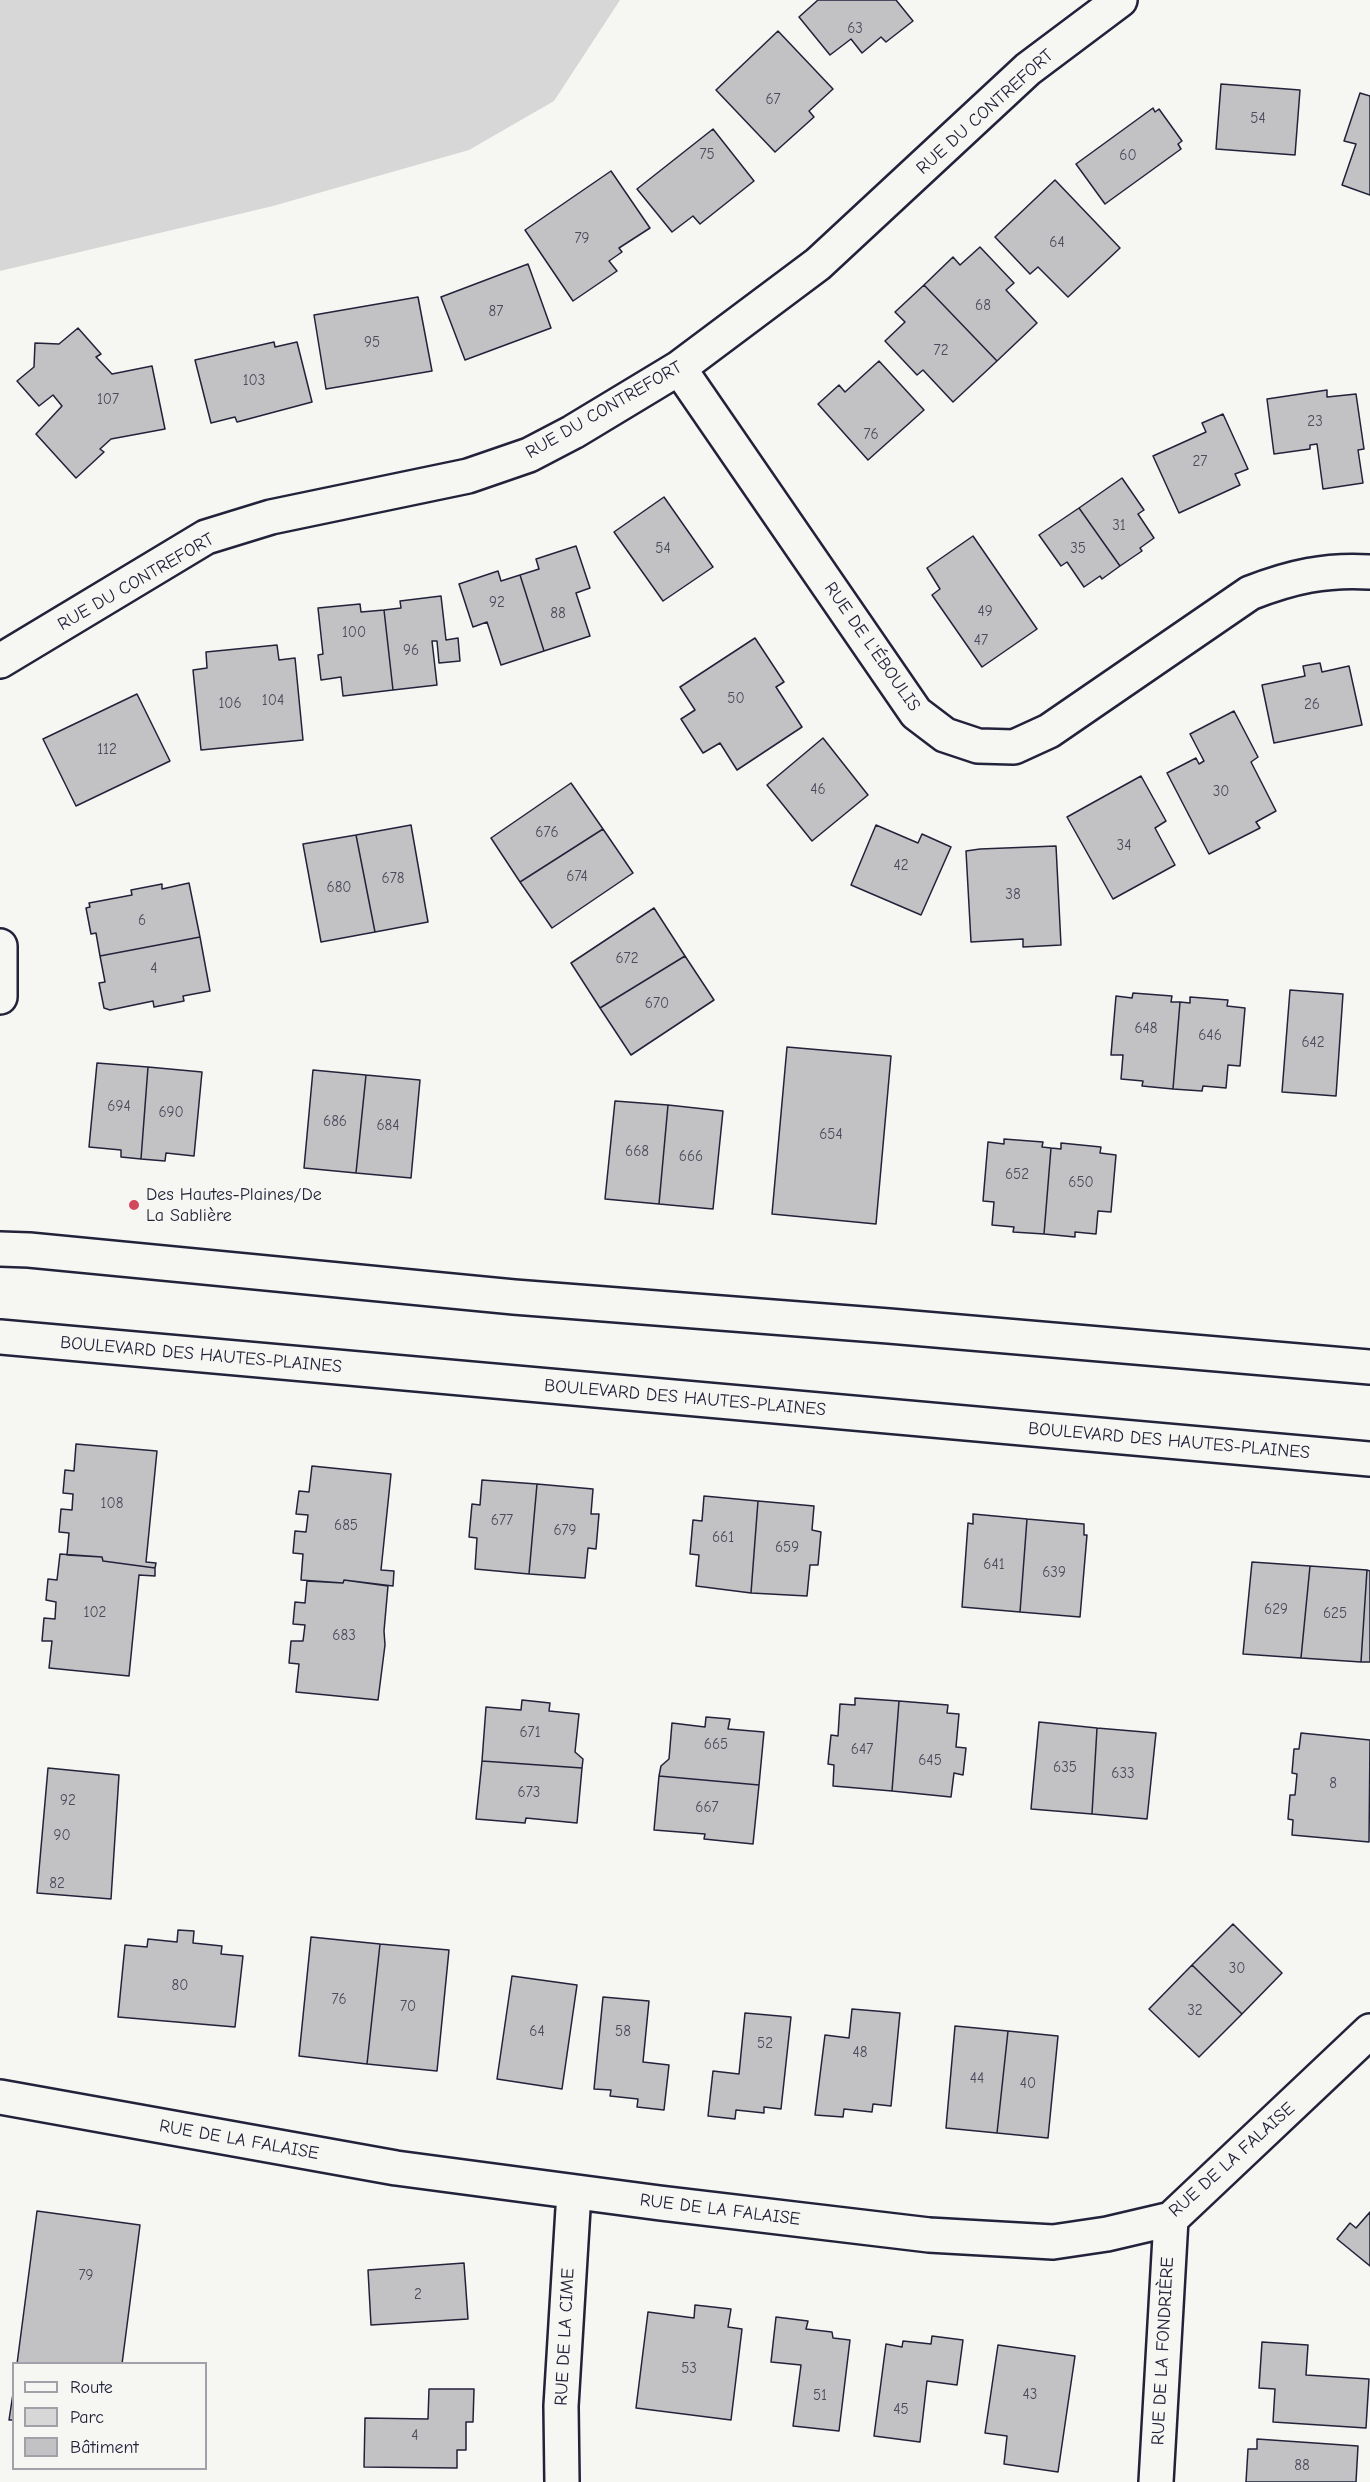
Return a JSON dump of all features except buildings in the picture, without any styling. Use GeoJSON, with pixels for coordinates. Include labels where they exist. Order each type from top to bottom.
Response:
{"type":"FeatureCollection","features":[{"type":"Feature","properties":{"kind":"street","name":"RUE DU CONTREFORT"},"geometry":{"type":"LineString","coordinates":[[0,661],[206,537],[270,518],[468,476],[529,455],[573,432],[679,368],[818,264],[1028,69],[1120,0]]}},
{"type":"Feature","properties":{"kind":"street","name":"RUE DE L'ÉBOULIS"},"geometry":{"type":"LineString","coordinates":[[679,368],[916,713],[945,735],[978,746],[1014,747],[1049,731],[1251,593],[1285,579],[1326,571],[1370,572]]}},
{"type":"Feature","properties":{"kind":"street"},"geometry":{"type":"LineString","coordinates":[[0,946],[0,997]]}},
{"type":"Feature","properties":{"kind":"street"},"geometry":{"type":"LineString","coordinates":[[0,1249],[514,1297],[1370,1367]]}},
{"type":"Feature","properties":{"kind":"street","name":"BOULEVARD DES HAUTES-PLAINES"},"geometry":{"type":"LineString","coordinates":[[0,1337],[1370,1459]]}},
{"type":"Feature","properties":{"kind":"street","name":"RUE DE LA FALAISE"},"geometry":{"type":"LineString","coordinates":[[0,2097],[396,2168],[929,2235],[1001,2241],[1053,2242],[1107,2234],[1171,2219],[1370,2031]]}},
{"type":"Feature","properties":{"kind":"street","name":"RUE DE LA CIME"},"geometry":{"type":"LineString","coordinates":[[562,2482],[561,2406],[574,2192]]}},
{"type":"Feature","properties":{"kind":"street","name":"RUE DE LA FONDRIÈRE"},"geometry":{"type":"LineString","coordinates":[[1155,2482],[1171,2219]]}},
{"type":"Feature","properties":{"kind":"green space"},"geometry":{"type":"Polygon","coordinates":[[[0,0],[620,0],[554,101],[469,150],[273,206],[0,271],[0,0]]]}},
{"type":"Feature","properties":{"kind":"place","name":"Des Hautes-Plaines/De La Sablière"},"geometry":{"type":"Point","coordinates":[134,1205]}}]}
